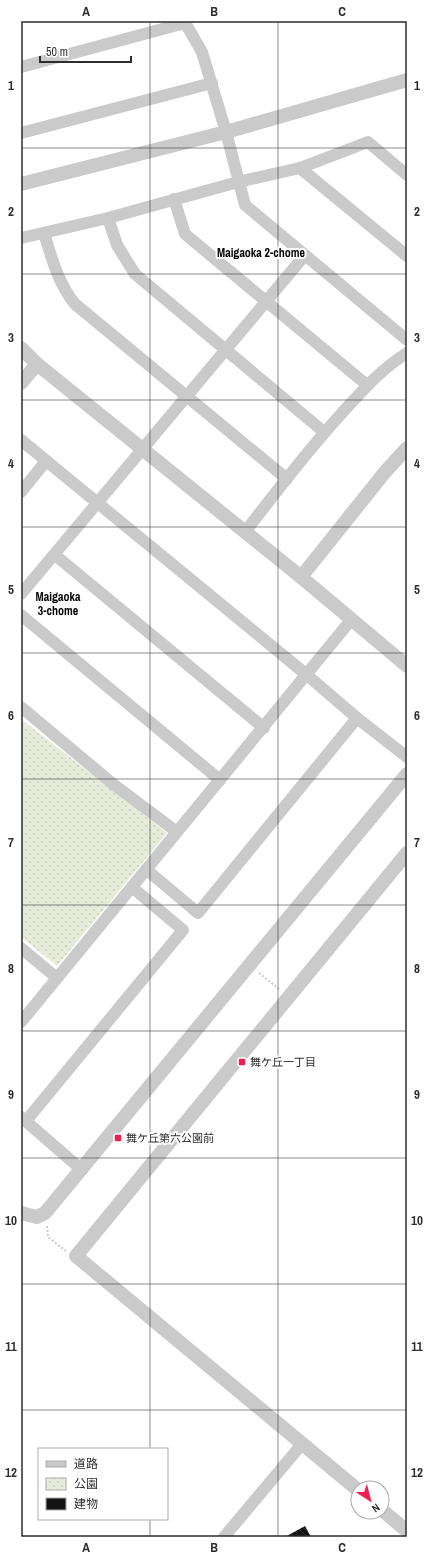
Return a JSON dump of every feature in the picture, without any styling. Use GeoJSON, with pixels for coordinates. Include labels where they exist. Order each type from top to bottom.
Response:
{"type":"FeatureCollection","features":[{"type":"Feature","properties":{"kind":"street"},"geometry":{"type":"LineString","coordinates":[[21,67],[185,22],[202,52],[226,132],[245,205],[407,340]]}},
{"type":"Feature","properties":{"kind":"street"},"geometry":{"type":"LineString","coordinates":[[21,184],[226,132],[407,80]]}},
{"type":"Feature","properties":{"kind":"street"},"geometry":{"type":"LineString","coordinates":[[21,133],[212,83]]}},
{"type":"Feature","properties":{"kind":"street"},"geometry":{"type":"LineString","coordinates":[[21,238],[108,218],[238,182],[300,168],[368,142],[407,175]]}},
{"type":"Feature","properties":{"kind":"street"},"geometry":{"type":"LineString","coordinates":[[300,168],[407,256]]}},
{"type":"Feature","properties":{"kind":"street"},"geometry":{"type":"LineString","coordinates":[[174,199],[185,234],[367,385]]}},
{"type":"Feature","properties":{"kind":"street"},"geometry":{"type":"LineString","coordinates":[[108,218],[117,245],[135,274],[324,432]]}},
{"type":"Feature","properties":{"kind":"street"},"geometry":{"type":"LineString","coordinates":[[44,233],[57,276],[66,292],[76,304],[287,479]]}},
{"type":"Feature","properties":{"kind":"street"},"geometry":{"type":"LineString","coordinates":[[21,594],[305,255]]}},
{"type":"Feature","properties":{"kind":"street"},"geometry":{"type":"LineString","coordinates":[[21,348],[37,364],[301,577],[407,666]]}},
{"type":"Feature","properties":{"kind":"street"},"geometry":{"type":"LineString","coordinates":[[244,532],[324,432],[367,385],[391,363],[407,353]]}},
{"type":"Feature","properties":{"kind":"street"},"geometry":{"type":"LineString","coordinates":[[21,383],[37,364]]}},
{"type":"Feature","properties":{"kind":"street"},"geometry":{"type":"LineString","coordinates":[[21,440],[307,675],[357,718],[407,757]]}},
{"type":"Feature","properties":{"kind":"street"},"geometry":{"type":"LineString","coordinates":[[301,577],[385,472],[407,448]]}},
{"type":"Feature","properties":{"kind":"street"},"geometry":{"type":"LineString","coordinates":[[21,492],[46,461]]}},
{"type":"Feature","properties":{"kind":"street"},"geometry":{"type":"LineString","coordinates":[[55,555],[264,728]]}},
{"type":"Feature","properties":{"kind":"street"},"geometry":{"type":"LineString","coordinates":[[21,615],[220,780]]}},
{"type":"Feature","properties":{"kind":"street"},"geometry":{"type":"LineString","coordinates":[[21,1022],[133,888],[177,832],[264,728],[351,620]]}},
{"type":"Feature","properties":{"kind":"street"},"geometry":{"type":"LineString","coordinates":[[21,707],[113,784],[177,832]]}},
{"type":"Feature","properties":{"kind":"street"},"geometry":{"type":"LineString","coordinates":[[147,870],[198,912],[357,718]]}},
{"type":"Feature","properties":{"kind":"street"},"geometry":{"type":"LineString","coordinates":[[21,1213],[36,1217],[45,1213],[407,774]]}},
{"type":"Feature","properties":{"kind":"street"},"geometry":{"type":"LineString","coordinates":[[350,1483],[76,1256],[407,853]]}},
{"type":"Feature","properties":{"kind":"street"},"geometry":{"type":"LineString","coordinates":[[82,1170],[24,1119],[183,930],[133,888]]}},
{"type":"Feature","properties":{"kind":"street"},"geometry":{"type":"LineString","coordinates":[[21,948],[57,978]]}},
{"type":"Feature","properties":{"kind":"street"},"geometry":{"type":"LineString","coordinates":[[224,1537],[302,1444]]}},
{"type":"Feature","properties":{"kind":"street"},"geometry":{"type":"LineString","coordinates":[[390,1516],[406,1527]]}},
{"type":"Feature","properties":{"kind":"path"},"geometry":{"type":"LineString","coordinates":[[250,966],[289,998]]}},
{"type":"Feature","properties":{"kind":"path"},"geometry":{"type":"LineString","coordinates":[[45,1213],[48,1237],[63,1250],[76,1256]]}},
{"type":"Feature","properties":{"kind":"green space"},"geometry":{"type":"Polygon","coordinates":[[[21,719],[167,833],[57,966],[21,937],[21,719]]]}},
{"type":"Feature","properties":{"kind":"building"},"geometry":{"type":"Polygon","coordinates":[[[305,1526],[311,1537],[285,1537],[305,1526]]]}},
{"type":"Feature","properties":{"kind":"place","name":"舞ケ丘一丁目"},"geometry":{"type":"Point","coordinates":[242,1062]}},
{"type":"Feature","properties":{"kind":"place","name":"舞ケ丘第六公園前"},"geometry":{"type":"Point","coordinates":[118,1138]}},
{"type":"Feature","properties":{"kind":"district","name":"Maigaoka 2-chome"},"geometry":{"type":"Point","coordinates":[261,253]}},
{"type":"Feature","properties":{"kind":"district","name":"Maigaoka 3-chome"},"geometry":{"type":"Point","coordinates":[58,604]}}]}
